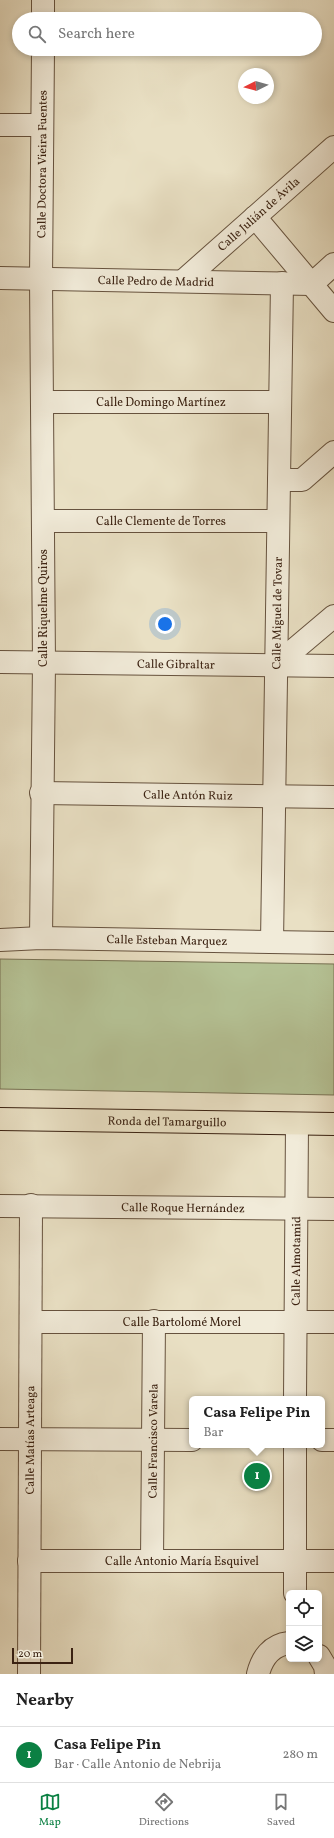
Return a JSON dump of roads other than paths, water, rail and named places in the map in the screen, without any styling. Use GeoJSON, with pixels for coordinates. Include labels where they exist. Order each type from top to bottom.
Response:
{"type":"FeatureCollection","features":[{"type":"Feature","properties":{"kind":"main road","name":"Ronda del Tamarguillo"},"geometry":{"type":"LineString","coordinates":[[0,1119],[334,1124]]}},
{"type":"Feature","properties":{"kind":"street"},"geometry":{"type":"LineString","coordinates":[[43,0],[43,12]]}},
{"type":"Feature","properties":{"kind":"street","name":"Calle Doctora Vieira Fuentes"},"geometry":{"type":"LineString","coordinates":[[41,278],[43,56]]}},
{"type":"Feature","properties":{"kind":"street"},"geometry":{"type":"LineString","coordinates":[[0,125],[42,125]]}},
{"type":"Feature","properties":{"kind":"street","name":"Calle Julián de Ávila"},"geometry":{"type":"LineString","coordinates":[[183,281],[334,147]]}},
{"type":"Feature","properties":{"kind":"street"},"geometry":{"type":"LineString","coordinates":[[255,217],[334,311]]}},
{"type":"Feature","properties":{"kind":"street"},"geometry":{"type":"LineString","coordinates":[[312,284],[332,266]]}},
{"type":"Feature","properties":{"kind":"street","name":"Calle Pedro de Madrid"},"geometry":{"type":"LineString","coordinates":[[0,278],[312,284]]}},
{"type":"Feature","properties":{"kind":"street","name":"Calle Riquelme Quiros"},"geometry":{"type":"LineString","coordinates":[[41,278],[44,663],[41,938]]}},
{"type":"Feature","properties":{"kind":"street","name":"Calle Miguel de Tovar"},"geometry":{"type":"LineString","coordinates":[[272,942],[282,283]]}},
{"type":"Feature","properties":{"kind":"street","name":"Calle Domingo Martínez"},"geometry":{"type":"LineString","coordinates":[[43,402],[280,402]]}},
{"type":"Feature","properties":{"kind":"street"},"geometry":{"type":"LineString","coordinates":[[279,480],[302,480],[334,452]]}},
{"type":"Feature","properties":{"kind":"street","name":"Calle Clemente de Torres"},"geometry":{"type":"LineString","coordinates":[[43,521],[278,521]]}},
{"type":"Feature","properties":{"kind":"street"},"geometry":{"type":"LineString","coordinates":[[276,665],[334,616]]}},
{"type":"Feature","properties":{"kind":"street","name":"Calle Gibraltar"},"geometry":{"type":"LineString","coordinates":[[0,662],[334,666]]}},
{"type":"Feature","properties":{"kind":"street","name":"Calle Antón Ruiz"},"geometry":{"type":"LineString","coordinates":[[42,793],[334,797]]}},
{"type":"Feature","properties":{"kind":"street","name":"Calle Esteban Marquez"},"geometry":{"type":"LineString","coordinates":[[0,940],[41,938],[334,943]]}},
{"type":"Feature","properties":{"kind":"street","name":"Calle Almotamid"},"geometry":{"type":"LineString","coordinates":[[295,1396],[297,1124]]}},
{"type":"Feature","properties":{"kind":"street","name":"Calle Roque Hernández"},"geometry":{"type":"LineString","coordinates":[[0,1206],[31,1205],[334,1209]]}},
{"type":"Feature","properties":{"kind":"street","name":"Calle Matías Arteaga"},"geometry":{"type":"LineString","coordinates":[[29,1674],[31,1205]]}},
{"type":"Feature","properties":{"kind":"street","name":"Calle Francisco Varela"},"geometry":{"type":"LineString","coordinates":[[152,1560],[154,1321]]}},
{"type":"Feature","properties":{"kind":"street","name":"Calle Bartolomé Morel"},"geometry":{"type":"LineString","coordinates":[[30,1322],[334,1322]]}},
{"type":"Feature","properties":{"kind":"street"},"geometry":{"type":"LineString","coordinates":[[0,1438],[189,1440]]}},
{"type":"Feature","properties":{"kind":"street"},"geometry":{"type":"LineString","coordinates":[[295,1448],[295,1590]]}},
{"type":"Feature","properties":{"kind":"street","name":"Calle Antonio María Esquivel"},"geometry":{"type":"LineString","coordinates":[[29,1560],[334,1561]]}},
{"type":"Feature","properties":{"kind":"street"},"geometry":{"type":"LineString","coordinates":[[258,1674],[260,1664],[266,1655],[274,1648],[286,1644]]}},
{"type":"Feature","properties":{"kind":"street"},"geometry":{"type":"LineString","coordinates":[[322,1661],[325,1666],[326,1674]]}},
{"type":"Feature","properties":{"kind":"place","name":"Casa Felipe Pin"},"geometry":{"type":"Point","coordinates":[257,1476]}}]}
